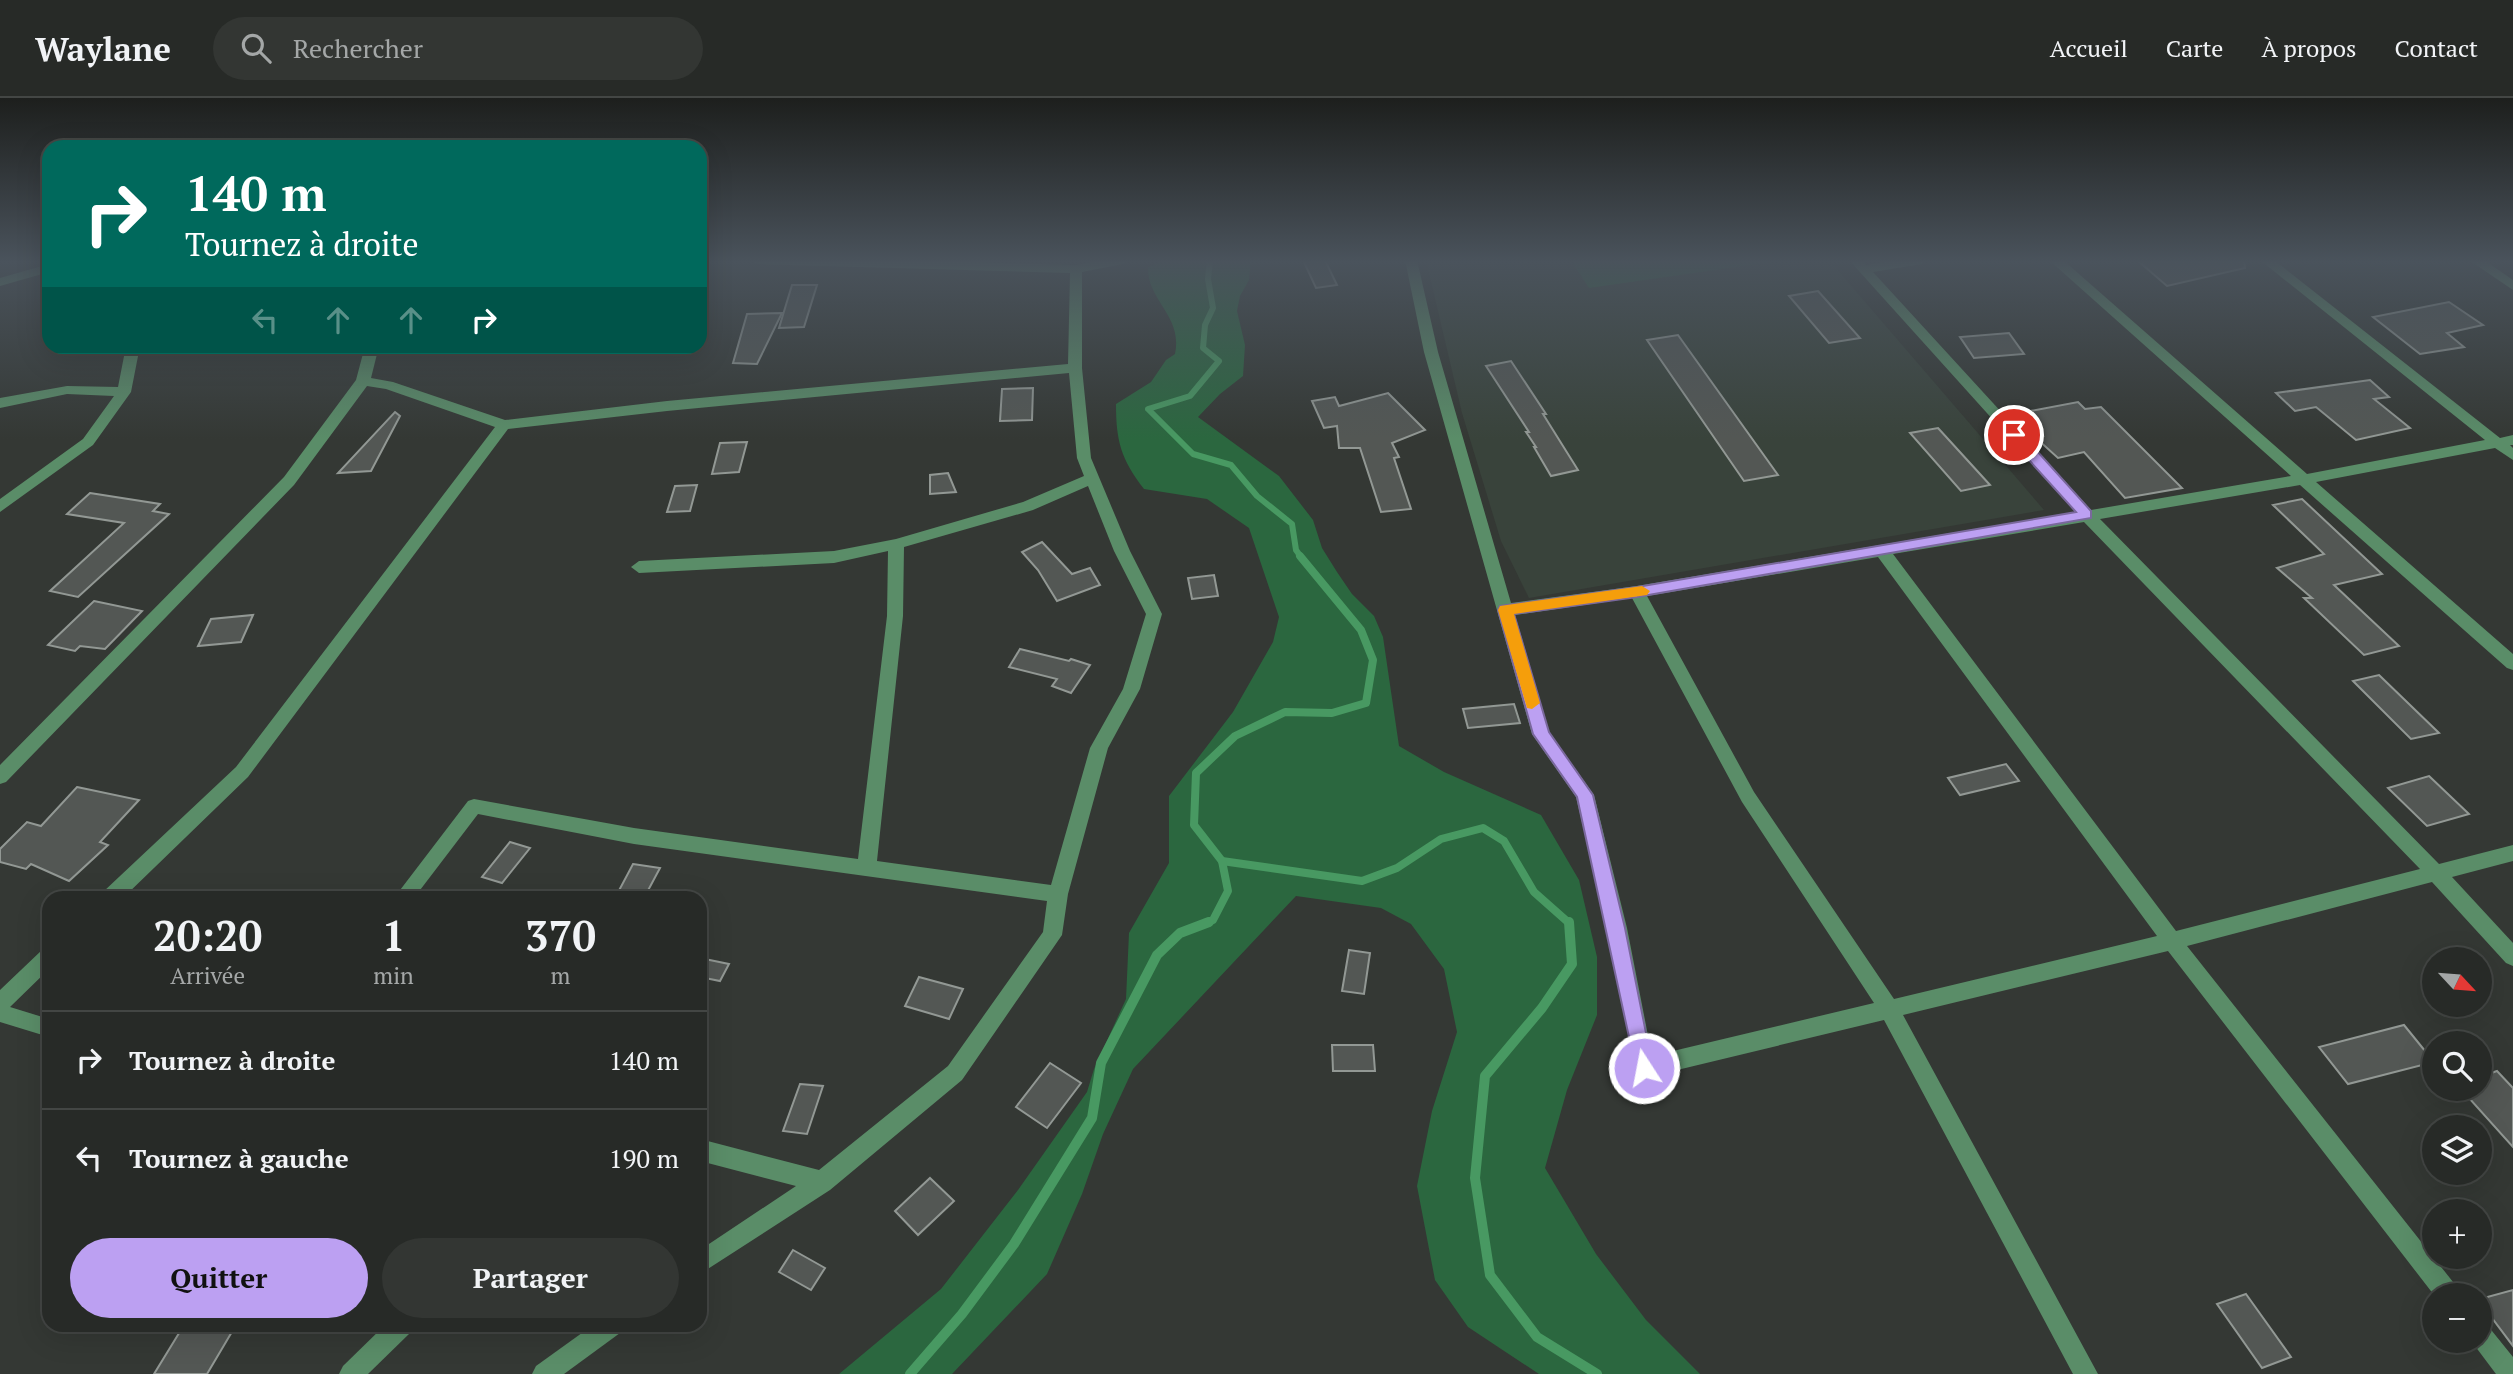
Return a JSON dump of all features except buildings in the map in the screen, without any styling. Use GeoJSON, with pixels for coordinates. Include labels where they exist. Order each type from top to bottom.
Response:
{"type":"FeatureCollection","features":[{"type":"Feature","properties":{"kind":"street"},"geometry":{"type":"LineString","coordinates":[[707,1258],[822,1182],[955,1073],[1052,935],[1058,894],[1099,748],[1131,688],[1154,614],[1122,551],[1084,458],[1075,368],[1075,320]]}},
{"type":"Feature","properties":{"kind":"street"},"geometry":{"type":"LineString","coordinates":[[1424,320],[1541,734],[1585,795],[1616,928],[1644,1068],[2172,941],[2513,853]]}},
{"type":"Feature","properties":{"kind":"street"},"geometry":{"type":"LineString","coordinates":[[1910,320],[2086,514],[2436,873],[2513,957]]}},
{"type":"Feature","properties":{"kind":"street"},"geometry":{"type":"LineString","coordinates":[[2124,320],[2513,664]]}},
{"type":"Feature","properties":{"kind":"street"},"geometry":{"type":"LineString","coordinates":[[2341,320],[2513,455]]}},
{"type":"Feature","properties":{"kind":"street"},"geometry":{"type":"LineString","coordinates":[[0,508],[88,442],[124,392],[131,354]]}},
{"type":"Feature","properties":{"kind":"street"},"geometry":{"type":"LineString","coordinates":[[1,775],[289,481],[363,381],[370,354]]}},
{"type":"Feature","properties":{"kind":"street"},"geometry":{"type":"LineString","coordinates":[[363,381],[388,385],[503,425],[667,406],[1075,368]]}},
{"type":"Feature","properties":{"kind":"street"},"geometry":{"type":"LineString","coordinates":[[0,403],[66,390],[124,392]]}},
{"type":"Feature","properties":{"kind":"street"},"geometry":{"type":"LineString","coordinates":[[117,891],[242,772],[503,425]]}},
{"type":"Feature","properties":{"kind":"street"},"geometry":{"type":"LineString","coordinates":[[1505,610],[1637,592],[2305,479],[2513,440]]}},
{"type":"Feature","properties":{"kind":"street"},"geometry":{"type":"LineString","coordinates":[[639,567],[834,557],[896,544],[1028,506],[1093,478]]}},
{"type":"Feature","properties":{"kind":"street"},"geometry":{"type":"LineString","coordinates":[[867,866],[894,616],[896,544]]}},
{"type":"Feature","properties":{"kind":"street"},"geometry":{"type":"LineString","coordinates":[[1881,550],[2172,941],[2440,1283]]}},
{"type":"Feature","properties":{"kind":"street"},"geometry":{"type":"LineString","coordinates":[[1637,592],[1748,797],[1889,1009],[2085,1374]]}},
{"type":"Feature","properties":{"kind":"street"},"geometry":{"type":"LineString","coordinates":[[408,891],[474,806],[634,836],[1058,894]]}},
{"type":"Feature","properties":{"kind":"street"},"geometry":{"type":"LineString","coordinates":[[0,1003],[42,963]]}},
{"type":"Feature","properties":{"kind":"street"},"geometry":{"type":"LineString","coordinates":[[0,1013],[42,1026]]}},
{"type":"Feature","properties":{"kind":"street"},"geometry":{"type":"LineString","coordinates":[[707,1152],[822,1182]]}},
{"type":"Feature","properties":{"kind":"street"},"geometry":{"type":"LineString","coordinates":[[351,1374],[395,1332]]}},
{"type":"Feature","properties":{"kind":"street"},"geometry":{"type":"LineString","coordinates":[[544,1374],[602,1332]]}},
{"type":"Feature","properties":{"kind":"street"},"geometry":{"type":"LineString","coordinates":[[2492,1349],[2511,1374]]}},
{"type":"Feature","properties":{"kind":"shaded area"},"geometry":{"type":"Polygon","coordinates":[[[1440,320],[1880,320],[2044,510],[1529,598],[1501,541],[1462,413],[1440,320]]]}},
{"type":"Feature","properties":{"kind":"green space"},"geometry":{"type":"Polygon","coordinates":[[[1171,320],[1239,320],[1245,345],[1243,376],[1220,394],[1198,417],[1279,476],[1313,520],[1322,548],[1337,572],[1352,594],[1374,616],[1383,637],[1399,746],[1444,772],[1541,815],[1579,880],[1597,957],[1597,1015],[1567,1090],[1545,1168],[1596,1254],[1646,1320],[1700,1374],[1539,1374],[1468,1327],[1435,1280],[1417,1186],[1432,1111],[1457,1032],[1444,969],[1411,924],[1381,908],[1296,896],[1133,1069],[1103,1134],[1082,1194],[1047,1274],[952,1374],[839,1374],[941,1289],[1018,1190],[1087,1092],[1094,1069],[1126,999],[1129,933],[1169,863],[1169,796],[1233,712],[1273,642],[1279,617],[1249,528],[1207,499],[1144,489],[1121,449],[1116,404],[1151,382],[1166,360],[1175,354],[1174,329],[1171,320]]]}},
{"type":"Feature","properties":{"kind":"waterway"},"geometry":{"type":"LineString","coordinates":[[1208,320],[1203,348],[1219,361],[1190,396],[1148,409],[1193,454],[1231,465],[1257,496],[1292,524],[1296,550],[1301,557]]}},
{"type":"Feature","properties":{"kind":"waterway"},"geometry":{"type":"LineString","coordinates":[[1222,861],[1194,825],[1196,773],[1235,736],[1285,712],[1332,713],[1366,703],[1373,660],[1361,630],[1300,556]]}},
{"type":"Feature","properties":{"kind":"waterway"},"geometry":{"type":"LineString","coordinates":[[1222,861],[1362,881],[1397,868],[1441,839],[1483,828],[1504,841],[1534,892],[1569,923]]}},
{"type":"Feature","properties":{"kind":"waterway"},"geometry":{"type":"LineString","coordinates":[[1205,923],[1213,920],[1228,891],[1222,861]]}},
{"type":"Feature","properties":{"kind":"waterway"},"geometry":{"type":"LineString","coordinates":[[910,1374],[962,1314],[1014,1244],[1092,1118],[1101,1063],[1157,955],[1180,933],[1209,922]]}},
{"type":"Feature","properties":{"kind":"waterway"},"geometry":{"type":"LineString","coordinates":[[1569,922],[1572,964],[1542,1008],[1485,1076],[1475,1178],[1490,1275],[1537,1337],[1597,1374]]}},
{"type":"Feature","properties":{"kind":"slow traffic"},"geometry":{"type":"LineString","coordinates":[[1532,703],[1505,610],[1642,591]]}},
{"type":"Feature","properties":{"kind":"route"},"geometry":{"type":"LineString","coordinates":[[1644,1068],[1616,928],[1585,795],[1541,734],[1505,610],[1637,592],[2086,514],[2014,435]]}}]}
